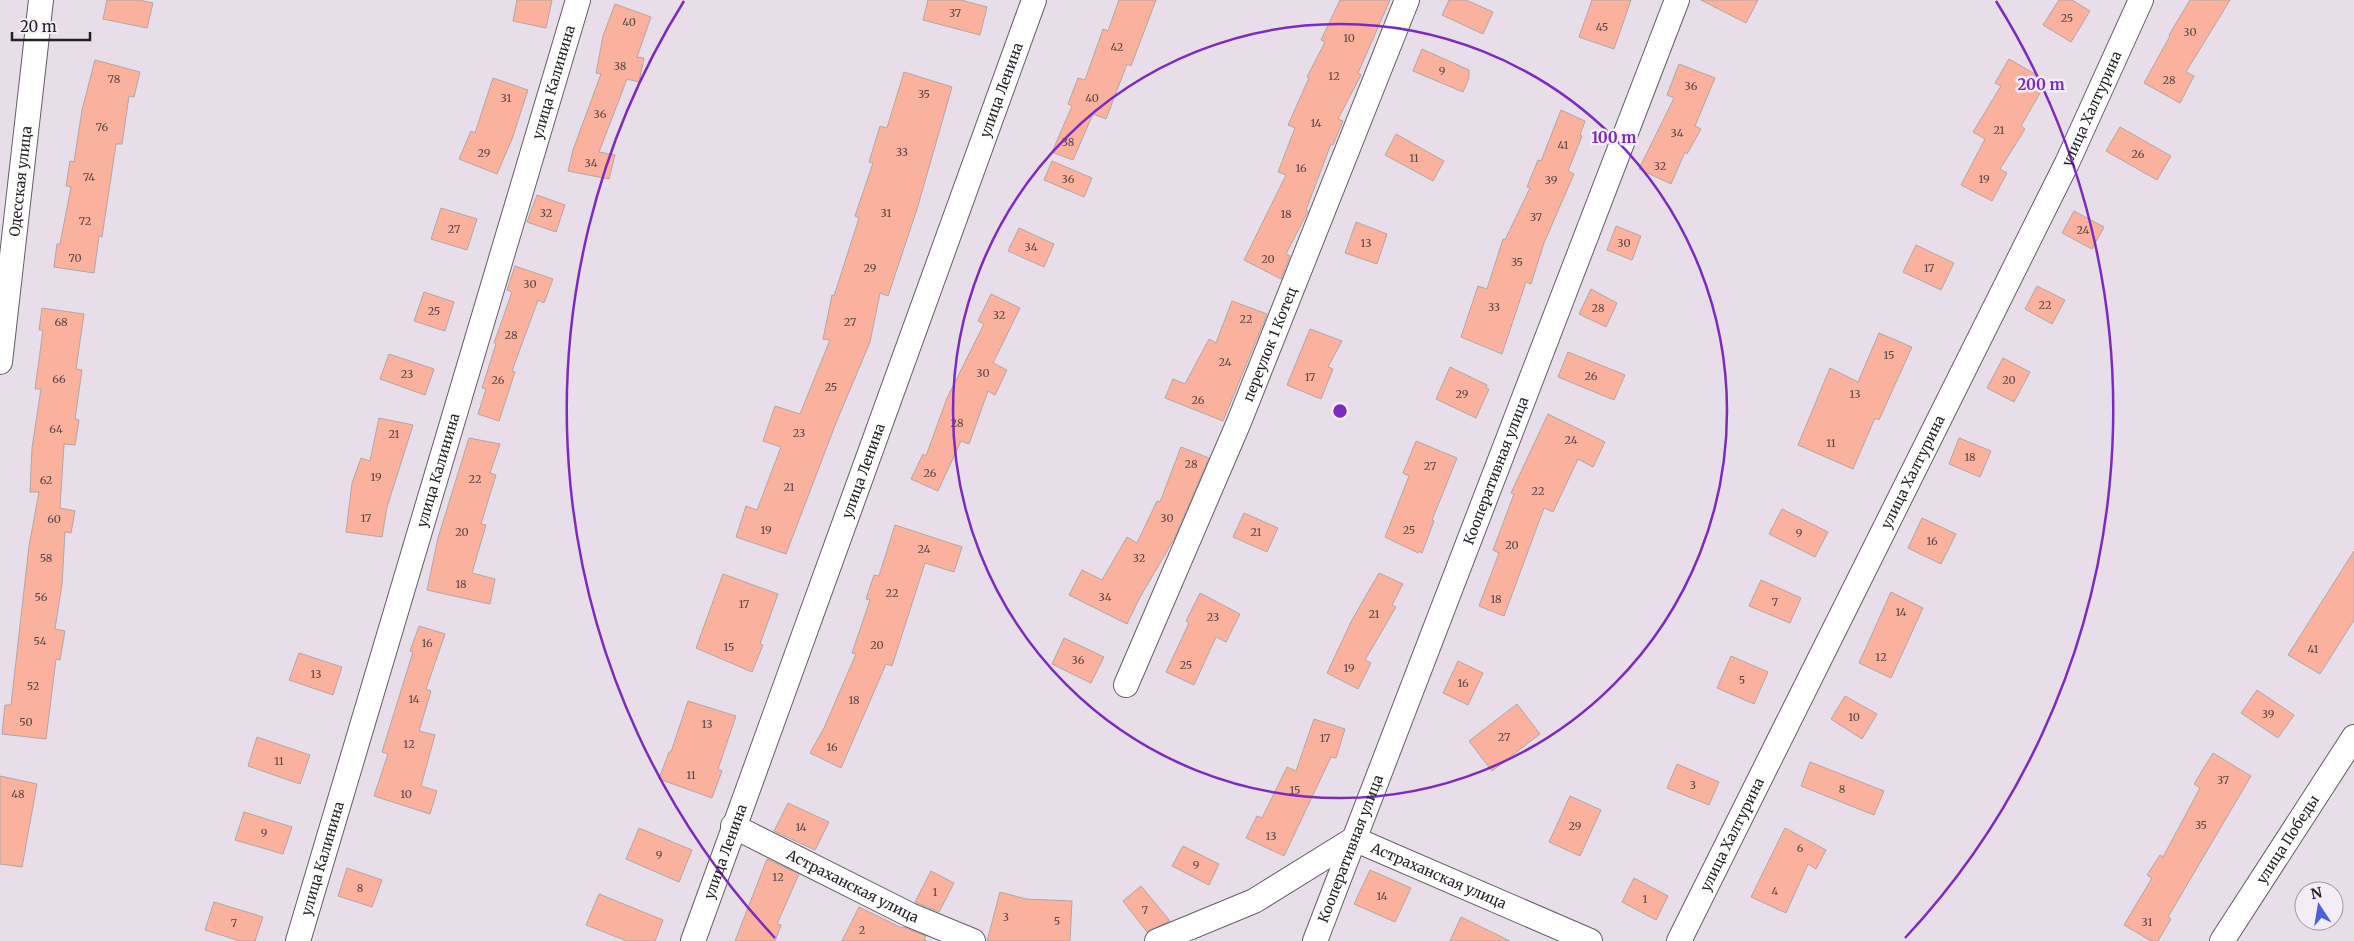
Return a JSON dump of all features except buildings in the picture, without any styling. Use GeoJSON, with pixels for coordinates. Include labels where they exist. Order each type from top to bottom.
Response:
{"type":"FeatureCollection","features":[{"type":"Feature","properties":{"kind":"street","name":"Одесская улица"},"geometry":{"type":"LineString","coordinates":[[0,362],[40,0]]}},
{"type":"Feature","properties":{"kind":"street","name":"улица Калинина"},"geometry":{"type":"LineString","coordinates":[[298,941],[578,0]]}},
{"type":"Feature","properties":{"kind":"street","name":"улица Ленина"},"geometry":{"type":"LineString","coordinates":[[693,941],[733,826],[1034,0]]}},
{"type":"Feature","properties":{"kind":"street","name":"переулок 1 Котец"},"geometry":{"type":"LineString","coordinates":[[1126,685],[1239,422],[1407,0]]}},
{"type":"Feature","properties":{"kind":"street","name":"Кооперативная улица"},"geometry":{"type":"LineString","coordinates":[[1316,941],[1677,0]]}},
{"type":"Feature","properties":{"kind":"street","name":"улица Халтурина"},"geometry":{"type":"LineString","coordinates":[[1679,941],[2062,172],[2141,0]]}},
{"type":"Feature","properties":{"kind":"street","name":"улица Победы"},"geometry":{"type":"LineString","coordinates":[[2222,941],[2354,737]]}},
{"type":"Feature","properties":{"kind":"street","name":"Астраханская улица"},"geometry":{"type":"LineString","coordinates":[[733,826],[910,915],[973,941]]}},
{"type":"Feature","properties":{"kind":"street","name":"Астраханская улица"},"geometry":{"type":"LineString","coordinates":[[1157,941],[1254,901],[1354,839],[1590,941]]}}]}
